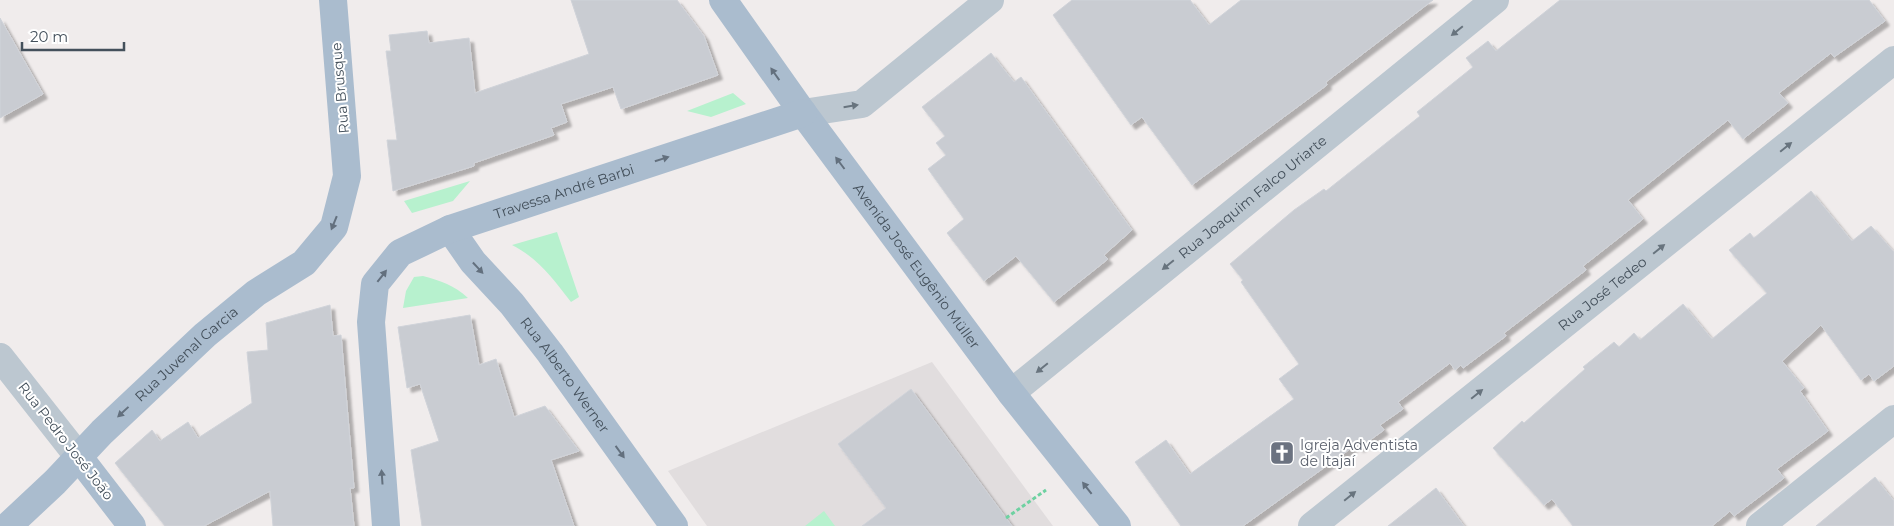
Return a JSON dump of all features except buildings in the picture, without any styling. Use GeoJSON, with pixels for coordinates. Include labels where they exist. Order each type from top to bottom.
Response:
{"type":"FeatureCollection","features":[{"type":"Feature","properties":{"kind":"main road","name":"Rua Brusque"},"geometry":{"type":"LineString","coordinates":[[333,0],[347,176]]}},
{"type":"Feature","properties":{"kind":"main road","name":"Avenida José Eugênio Müller"},"geometry":{"type":"LineString","coordinates":[[723,0],[803,114],[1011,393],[1116,526]]}},
{"type":"Feature","properties":{"kind":"main road","name":"Travessa André Barbi"},"geometry":{"type":"LineString","coordinates":[[386,526],[371,322],[375,284],[400,253],[450,229],[803,114]]}},
{"type":"Feature","properties":{"kind":"main road","name":"Rua Juvenal Garcia"},"geometry":{"type":"LineString","coordinates":[[8,526],[78,456],[205,335],[256,293],[304,263],[334,227],[347,176]]}},
{"type":"Feature","properties":{"kind":"main road","name":"Rua Alberto Werner"},"geometry":{"type":"LineString","coordinates":[[450,229],[473,262],[512,304],[550,353],[674,526]]}},
{"type":"Feature","properties":{"kind":"main road","name":"Rua Pedro José João"},"geometry":{"type":"LineString","coordinates":[[78,456],[132,526]]}},
{"type":"Feature","properties":{"kind":"street"},"geometry":{"type":"LineString","coordinates":[[803,114],[862,104],[990,0]]}},
{"type":"Feature","properties":{"kind":"street","name":"Rua Joaquim Falco Uriarte"},"geometry":{"type":"LineString","coordinates":[[1011,393],[1495,0]]}},
{"type":"Feature","properties":{"kind":"street","name":"Rua José Tedeo"},"geometry":{"type":"LineString","coordinates":[[1312,526],[1894,60]]}},
{"type":"Feature","properties":{"kind":"street","name":"Rua Pedro José João"},"geometry":{"type":"LineString","coordinates":[[0,357],[78,456]]}},
{"type":"Feature","properties":{"kind":"street"},"geometry":{"type":"LineString","coordinates":[[1760,526],[1894,419]]}},
{"type":"Feature","properties":{"kind":"path"},"geometry":{"type":"LineString","coordinates":[[1006,518],[1046,490]]}},
{"type":"Feature","properties":{"kind":"shaded area"},"geometry":{"type":"Polygon","coordinates":[[[932,362],[1053,526],[707,526],[668,471],[932,362]]]}},
{"type":"Feature","properties":{"kind":"green space"},"geometry":{"type":"Polygon","coordinates":[[[733,93],[746,104],[711,117],[687,111],[733,93]]]}},
{"type":"Feature","properties":{"kind":"green space"},"geometry":{"type":"Polygon","coordinates":[[[470,181],[453,201],[412,213],[404,201],[470,181]]]}},
{"type":"Feature","properties":{"kind":"green space"},"geometry":{"type":"Polygon","coordinates":[[[557,232],[579,297],[571,302],[538,263],[512,245],[557,232]]]}},
{"type":"Feature","properties":{"kind":"green space"},"geometry":{"type":"Polygon","coordinates":[[[423,276],[447,284],[468,298],[403,308],[406,291],[414,277],[423,276]]]}},
{"type":"Feature","properties":{"kind":"green space"},"geometry":{"type":"Polygon","coordinates":[[[824,511],[835,526],[805,526],[824,511]]]}},
{"type":"Feature","properties":{"kind":"place","name":"Igreja Adventista de Itajaí"},"geometry":{"type":"Point","coordinates":[1282,453]}}]}
